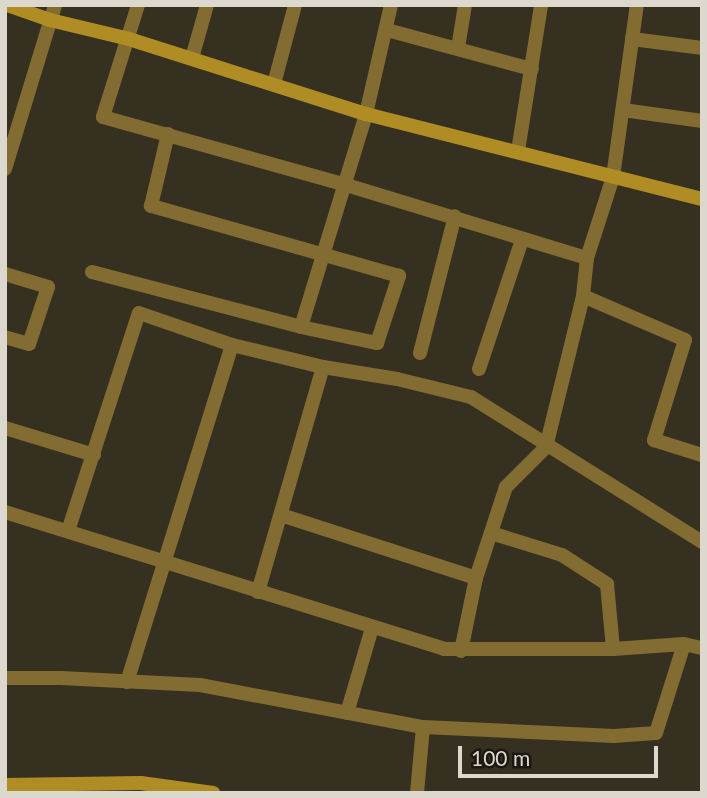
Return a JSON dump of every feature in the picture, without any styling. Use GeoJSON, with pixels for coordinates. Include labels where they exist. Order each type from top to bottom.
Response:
{"type":"FeatureCollection","features":[{"type":"Feature","properties":{"kind":"street"},"geometry":{"type":"LineString","coordinates":[[7,5],[52,12],[366,114],[702,199]]}},
{"type":"Feature","properties":{"kind":"street"},"geometry":{"type":"LineString","coordinates":[[138,5],[103,117],[455,216],[522,240],[587,258]]}},
{"type":"Feature","properties":{"kind":"street"},"geometry":{"type":"LineString","coordinates":[[192,58],[207,5]]}},
{"type":"Feature","properties":{"kind":"street"},"geometry":{"type":"LineString","coordinates":[[274,84],[295,5]]}},
{"type":"Feature","properties":{"kind":"street"},"geometry":{"type":"LineString","coordinates":[[301,327],[366,114],[391,5]]}},
{"type":"Feature","properties":{"kind":"street"},"geometry":{"type":"LineString","coordinates":[[458,48],[465,5]]}},
{"type":"Feature","properties":{"kind":"street"},"geometry":{"type":"LineString","coordinates":[[518,151],[541,5]]}},
{"type":"Feature","properties":{"kind":"street"},"geometry":{"type":"LineString","coordinates":[[461,651],[476,578],[506,487],[546,447],[583,296],[587,258],[613,177],[636,5]]}},
{"type":"Feature","properties":{"kind":"street"},"geometry":{"type":"LineString","coordinates":[[5,169],[52,12]]}},
{"type":"Feature","properties":{"kind":"street"},"geometry":{"type":"LineString","coordinates":[[387,30],[532,69]]}},
{"type":"Feature","properties":{"kind":"street"},"geometry":{"type":"LineString","coordinates":[[632,39],[702,48]]}},
{"type":"Feature","properties":{"kind":"street"},"geometry":{"type":"LineString","coordinates":[[622,110],[702,121]]}},
{"type":"Feature","properties":{"kind":"street"},"geometry":{"type":"LineString","coordinates":[[92,272],[301,327],[377,343],[399,276],[150,206],[168,134]]}},
{"type":"Feature","properties":{"kind":"street"},"geometry":{"type":"LineString","coordinates":[[420,353],[455,216]]}},
{"type":"Feature","properties":{"kind":"street"},"geometry":{"type":"LineString","coordinates":[[479,369],[522,240]]}},
{"type":"Feature","properties":{"kind":"street"},"geometry":{"type":"LineString","coordinates":[[5,274],[48,287],[29,344],[5,337]]}},
{"type":"Feature","properties":{"kind":"street"},"geometry":{"type":"LineString","coordinates":[[583,296],[685,340],[654,439],[702,455]]}},
{"type":"Feature","properties":{"kind":"street"},"geometry":{"type":"LineString","coordinates":[[68,531],[139,313],[232,345],[323,367],[397,379],[471,397],[534,435],[546,447],[702,542]]}},
{"type":"Feature","properties":{"kind":"street"},"geometry":{"type":"LineString","coordinates":[[127,682],[232,345]]}},
{"type":"Feature","properties":{"kind":"street"},"geometry":{"type":"LineString","coordinates":[[258,592],[323,367]]}},
{"type":"Feature","properties":{"kind":"street"},"geometry":{"type":"LineString","coordinates":[[5,428],[94,455]]}},
{"type":"Feature","properties":{"kind":"street"},"geometry":{"type":"LineString","coordinates":[[5,512],[372,628],[461,651],[613,649],[684,644],[702,648]]}},
{"type":"Feature","properties":{"kind":"street"},"geometry":{"type":"LineString","coordinates":[[281,515],[476,578]]}},
{"type":"Feature","properties":{"kind":"street"},"geometry":{"type":"LineString","coordinates":[[491,533],[562,555],[607,584],[613,649]]}},
{"type":"Feature","properties":{"kind":"street"},"geometry":{"type":"LineString","coordinates":[[347,713],[372,628]]}},
{"type":"Feature","properties":{"kind":"street"},"geometry":{"type":"LineString","coordinates":[[5,678],[200,685],[424,727],[614,736],[656,733],[684,644]]}},
{"type":"Feature","properties":{"kind":"street"},"geometry":{"type":"LineString","coordinates":[[417,793],[424,727]]}},
{"type":"Feature","properties":{"kind":"street"},"geometry":{"type":"LineString","coordinates":[[5,785],[141,783],[213,793]]}}]}
